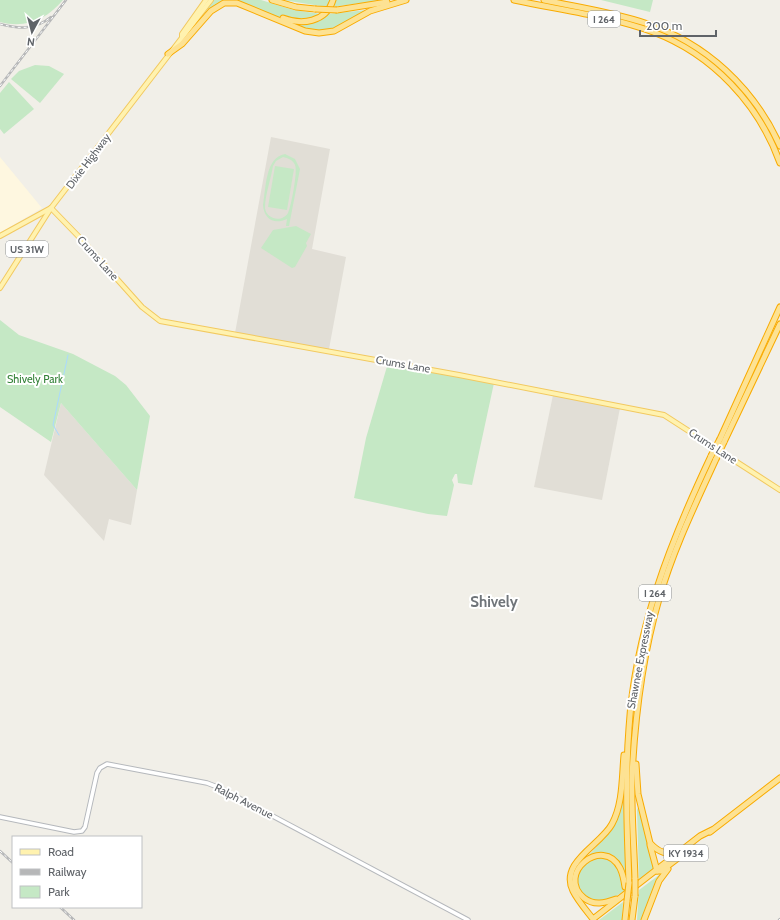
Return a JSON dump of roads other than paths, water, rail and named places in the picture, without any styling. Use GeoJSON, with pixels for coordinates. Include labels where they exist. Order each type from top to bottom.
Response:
{"type":"FeatureCollection","features":[{"type":"Feature","properties":{"kind":"highway"},"geometry":{"type":"LineString","coordinates":[[272,0],[296,7],[315,10],[337,10],[401,0]]}},
{"type":"Feature","properties":{"kind":"highway"},"geometry":{"type":"LineString","coordinates":[[261,12],[292,21],[306,22],[320,17],[326,12],[332,0]]}},
{"type":"Feature","properties":{"kind":"highway"},"geometry":{"type":"LineString","coordinates":[[168,54],[182,44],[208,14],[219,5],[234,2],[305,31],[323,33],[341,28],[378,8],[406,0]]}},
{"type":"Feature","properties":{"kind":"highway","name":"I 264"},"geometry":{"type":"LineString","coordinates":[[514,0],[634,26],[663,36],[689,50],[704,60],[725,78],[750,106],[765,128],[780,163]]}},
{"type":"Feature","properties":{"kind":"highway","name":"I 264"},"geometry":{"type":"LineString","coordinates":[[544,0],[634,20],[668,32],[705,53],[729,73],[748,93],[768,123],[780,146]]}},
{"type":"Feature","properties":{"kind":"highway","name":"Shawnee Expressway"},"geometry":{"type":"LineString","coordinates":[[632,920],[635,896],[635,879],[632,783],[638,702],[644,660],[659,600],[681,537],[780,307]]}},
{"type":"Feature","properties":{"kind":"highway","name":"Shawnee Expressway"},"geometry":{"type":"LineString","coordinates":[[722,440],[780,324]]}},
{"type":"Feature","properties":{"kind":"highway","name":"Shawnee Expressway"},"geometry":{"type":"LineString","coordinates":[[625,920],[627,901],[626,783],[628,739],[635,677],[652,603],[676,533],[714,458]]}},
{"type":"Feature","properties":{"kind":"highway"},"geometry":{"type":"LineString","coordinates":[[592,919],[573,891],[571,873],[576,863],[605,834],[613,823],[618,808],[625,752],[628,749]]}},
{"type":"Feature","properties":{"kind":"highway"},"geometry":{"type":"LineString","coordinates":[[634,756],[638,794],[657,871]]}},
{"type":"Feature","properties":{"kind":"highway","name":"KY 1934"},"geometry":{"type":"LineString","coordinates":[[657,871],[661,871],[678,859],[712,830],[780,778]]}},
{"type":"Feature","properties":{"kind":"highway","name":"KY 1934"},"geometry":{"type":"LineString","coordinates":[[592,919],[684,849],[712,830]]}},
{"type":"Feature","properties":{"kind":"highway"},"geometry":{"type":"LineString","coordinates":[[650,843],[654,848],[663,853],[673,853],[684,849]]}},
{"type":"Feature","properties":{"kind":"highway"},"geometry":{"type":"LineString","coordinates":[[621,897],[600,903],[586,900],[580,894],[576,886],[577,871],[583,862],[591,857],[605,856],[614,861],[619,867],[627,885]]}},
{"type":"Feature","properties":{"kind":"highway"},"geometry":{"type":"LineString","coordinates":[[644,920],[661,877],[678,859]]}},
{"type":"Feature","properties":{"kind":"main road","name":"Dixie Highway"},"geometry":{"type":"LineString","coordinates":[[182,37],[182,34],[206,0]]}},
{"type":"Feature","properties":{"kind":"main road","name":"Dixie Highway"},"geometry":{"type":"LineString","coordinates":[[0,288],[51,208],[211,0]]}},
{"type":"Feature","properties":{"kind":"main road"},"geometry":{"type":"LineString","coordinates":[[0,236],[51,208]]}},
{"type":"Feature","properties":{"kind":"main road","name":"Crums Lane"},"geometry":{"type":"LineString","coordinates":[[51,208],[142,307],[160,320],[459,375],[664,415],[780,490]]}},
{"type":"Feature","properties":{"kind":"street","name":"Ralph Avenue"},"geometry":{"type":"LineString","coordinates":[[0,817],[74,832],[82,831],[86,827],[97,773],[100,768],[107,764],[207,783],[238,797],[468,920]]}},
{"type":"Feature","properties":{"kind":"waterway"},"geometry":{"type":"LineString","coordinates":[[59,435],[53,425],[68,355]]}},
{"type":"Feature","properties":{"kind":"railway"},"geometry":{"type":"LineString","coordinates":[[0,86],[66,0]]}},
{"type":"Feature","properties":{"kind":"railway"},"geometry":{"type":"LineString","coordinates":[[0,24],[13,27],[26,27],[39,24],[51,17]]}},
{"type":"Feature","properties":{"kind":"railway"},"geometry":{"type":"LineString","coordinates":[[0,851],[12,862]]}},
{"type":"Feature","properties":{"kind":"railway"},"geometry":{"type":"LineString","coordinates":[[61,908],[74,920]]}},
{"type":"Feature","properties":{"kind":"district","name":"Shively"},"geometry":{"type":"Point","coordinates":[494,602]}},
{"type":"Feature","properties":{"kind":"park label","name":"Shively Park"},"geometry":{"type":"Point","coordinates":[35,379]}}]}
